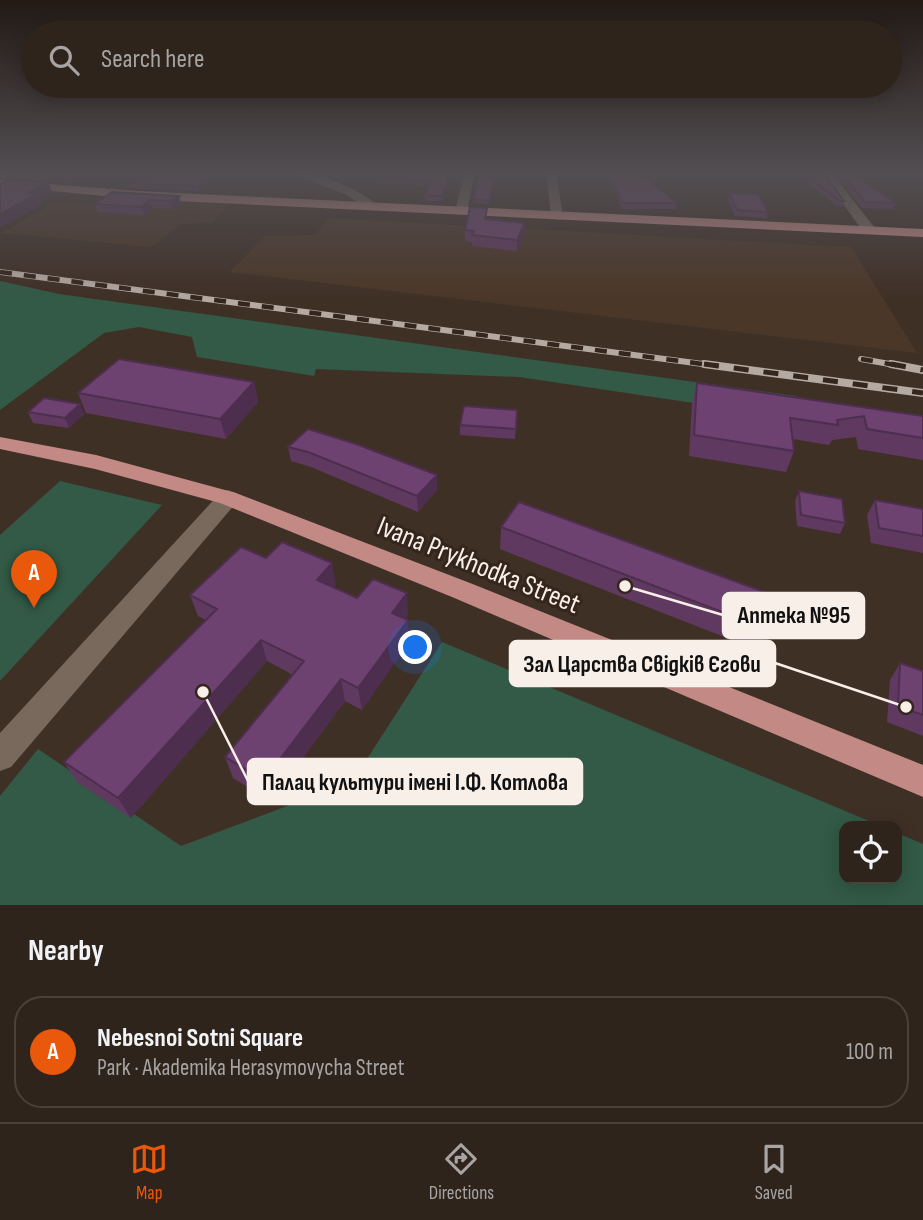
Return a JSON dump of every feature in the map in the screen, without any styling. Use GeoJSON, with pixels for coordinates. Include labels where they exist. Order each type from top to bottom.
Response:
{"type":"FeatureCollection","features":[{"type":"Feature","properties":{"kind":"main road"},"geometry":{"type":"LineString","coordinates":[[523,214],[923,233]]}},
{"type":"Feature","properties":{"kind":"main road","name":"Ivana Prykhodka Street"},"geometry":{"type":"LineString","coordinates":[[0,443],[96,462],[228,498],[449,585],[923,781]]}},
{"type":"Feature","properties":{"kind":"street"},"geometry":{"type":"LineString","coordinates":[[857,214],[870,231]]}},
{"type":"Feature","properties":{"kind":"street"},"geometry":{"type":"LineString","coordinates":[[0,756],[228,498]]}},
{"type":"Feature","properties":{"kind":"shaded area"},"geometry":{"type":"Polygon","coordinates":[[[34,214],[220,214],[212,223],[182,224],[151,247],[1,233],[34,214]]]}},
{"type":"Feature","properties":{"kind":"shaded area"},"geometry":{"type":"Polygon","coordinates":[[[329,218],[851,247],[917,353],[230,272],[265,236],[315,235],[329,218]]]}},
{"type":"Feature","properties":{"kind":"green space"},"geometry":{"type":"Polygon","coordinates":[[[0,281],[59,294],[796,396],[794,418],[519,377],[316,369],[314,376],[197,357],[192,337],[139,327],[104,333],[0,410],[0,281]]]}},
{"type":"Feature","properties":{"kind":"green space"},"geometry":{"type":"Polygon","coordinates":[[[60,481],[162,505],[0,681],[0,535],[60,481]]]}},
{"type":"Feature","properties":{"kind":"green space"},"geometry":{"type":"Polygon","coordinates":[[[442,642],[869,821],[839,821],[839,884],[902,884],[902,835],[923,844],[923,905],[0,905],[0,796],[38,749],[181,846],[353,781],[442,642]]]}},
{"type":"Feature","properties":{"kind":"building"},"geometry":{"type":"Polygon","coordinates":[[[468,214],[486,214],[485,219],[525,223],[517,240],[472,235],[474,231],[465,230],[468,214]]]}},
{"type":"Feature","properties":{"kind":"building"},"geometry":{"type":"Polygon","coordinates":[[[119,359],[254,382],[220,419],[78,393],[119,359]]]}},
{"type":"Feature","properties":{"kind":"building"},"geometry":{"type":"Polygon","coordinates":[[[697,383],[923,416],[923,438],[867,429],[864,416],[837,420],[838,425],[790,418],[794,451],[694,435],[697,383]]]}},
{"type":"Feature","properties":{"kind":"building"},"geometry":{"type":"Polygon","coordinates":[[[44,398],[80,404],[65,418],[28,412],[44,398]]]}},
{"type":"Feature","properties":{"kind":"building"},"geometry":{"type":"Polygon","coordinates":[[[464,406],[517,410],[516,429],[460,425],[464,406]]]}},
{"type":"Feature","properties":{"kind":"building"},"geometry":{"type":"Polygon","coordinates":[[[308,429],[437,475],[417,496],[308,452],[288,447],[308,429]]]}},
{"type":"Feature","properties":{"kind":"building"},"geometry":{"type":"Polygon","coordinates":[[[799,491],[842,499],[845,523],[801,515],[799,491]]]}},
{"type":"Feature","properties":{"kind":"building"},"geometry":{"type":"Polygon","coordinates":[[[875,500],[923,509],[923,536],[879,528],[875,500]]]}},
{"type":"Feature","properties":{"kind":"building"},"geometry":{"type":"Polygon","coordinates":[[[519,502],[778,597],[769,630],[501,527],[519,502]]]}},
{"type":"Feature","properties":{"kind":"building"},"geometry":{"type":"Polygon","coordinates":[[[282,542],[332,563],[317,580],[357,598],[373,579],[407,593],[392,613],[408,620],[358,688],[341,679],[264,780],[225,757],[304,661],[261,640],[118,798],[64,762],[217,609],[190,595],[241,547],[266,558],[282,542]]]}},
{"type":"Feature","properties":{"kind":"building"},"geometry":{"type":"Polygon","coordinates":[[[900,663],[923,671],[923,715],[898,706],[900,663]]]}},
{"type":"Feature","properties":{"kind":"railway"},"geometry":{"type":"LineString","coordinates":[[0,272],[718,366]]}},
{"type":"Feature","properties":{"kind":"railway"},"geometry":{"type":"LineString","coordinates":[[861,359],[901,366]]}},
{"type":"Feature","properties":{"kind":"railway"},"geometry":{"type":"LineString","coordinates":[[704,364],[923,393]]}},
{"type":"Feature","properties":{"kind":"railway"},"geometry":{"type":"LineString","coordinates":[[891,364],[923,370]]}},
{"type":"Feature","properties":{"kind":"place","name":"Аптека №95"},"geometry":{"type":"Point","coordinates":[625,586]}},
{"type":"Feature","properties":{"kind":"place","name":"Nebesnoi Sotni Square"},"geometry":{"type":"Point","coordinates":[34,608]}},
{"type":"Feature","properties":{"kind":"place","name":"Палац культури імені І.Ф. Котлова"},"geometry":{"type":"Point","coordinates":[203,692]}},
{"type":"Feature","properties":{"kind":"place","name":"Зал Царства Свідків Єгови"},"geometry":{"type":"Point","coordinates":[906,707]}}]}
